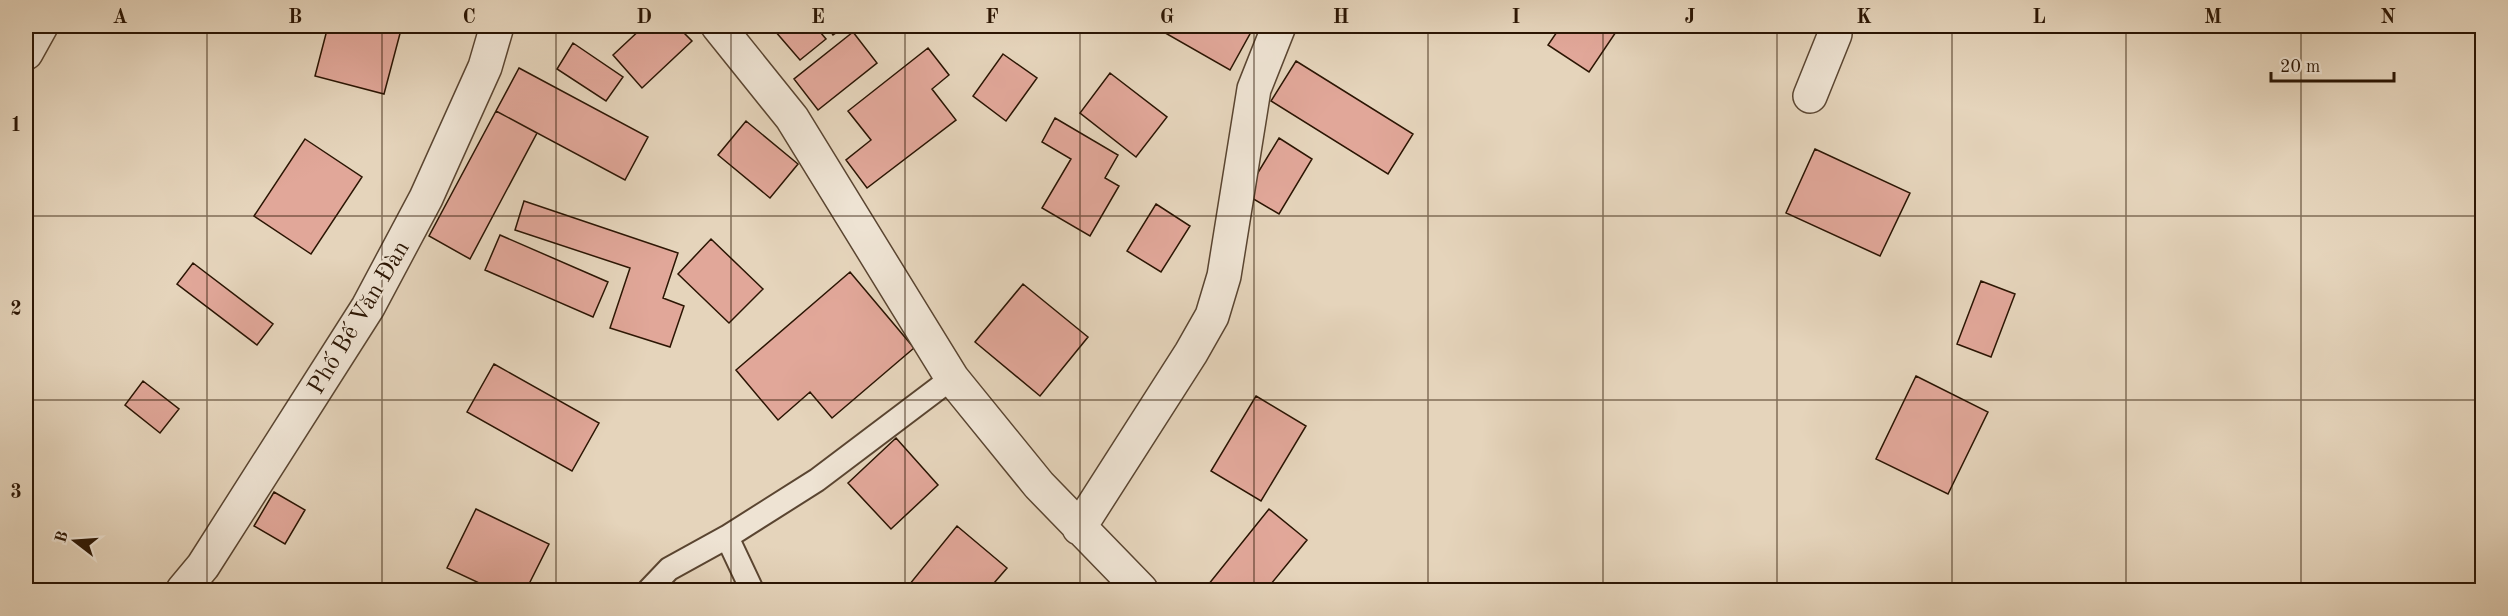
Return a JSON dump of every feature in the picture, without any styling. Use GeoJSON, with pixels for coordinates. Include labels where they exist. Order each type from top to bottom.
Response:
{"type":"FeatureCollection","features":[{"type":"Feature","properties":{"kind":"street"},"geometry":{"type":"LineString","coordinates":[[26,53],[41,26]]}},
{"type":"Feature","properties":{"kind":"street","name":"Phố Bế Văn Đàn"},"geometry":{"type":"LineString","coordinates":[[183,591],[203,566],[369,307],[426,198],[485,67],[497,26]]}},
{"type":"Feature","properties":{"kind":"street"},"geometry":{"type":"LineString","coordinates":[[718,26],[792,118],[952,378],[1039,485],[1141,591]]}},
{"type":"Feature","properties":{"kind":"street"},"geometry":{"type":"LineString","coordinates":[[1079,528],[1191,353],[1212,316],[1224,276],[1254,88],[1279,26]]}},
{"type":"Feature","properties":{"kind":"street"},"geometry":{"type":"LineString","coordinates":[[1810,96],[1835,34],[1835,26]]}},
{"type":"Feature","properties":{"kind":"lane"},"geometry":{"type":"LineString","coordinates":[[649,591],[669,569],[727,537],[817,480],[952,378]]}},
{"type":"Feature","properties":{"kind":"lane"},"geometry":{"type":"LineString","coordinates":[[727,537],[752,591]]}},
{"type":"Feature","properties":{"kind":"building"},"geometry":{"type":"Polygon","coordinates":[[[328,26],[402,26],[384,94],[315,76],[328,26]]]}},
{"type":"Feature","properties":{"kind":"building"},"geometry":{"type":"Polygon","coordinates":[[[644,26],[677,26],[692,41],[642,88],[613,55],[644,26]]]}},
{"type":"Feature","properties":{"kind":"building"},"geometry":{"type":"Polygon","coordinates":[[[781,26],[815,26],[826,39],[800,60],[775,31],[781,26]]]}},
{"type":"Feature","properties":{"kind":"building"},"geometry":{"type":"Polygon","coordinates":[[[827,26],[846,26],[833,35],[827,26]]]}},
{"type":"Feature","properties":{"kind":"building"},"geometry":{"type":"Polygon","coordinates":[[[1153,26],[1240,26],[1251,32],[1230,70],[1153,26]]]}},
{"type":"Feature","properties":{"kind":"building"},"geometry":{"type":"Polygon","coordinates":[[[1561,26],[1620,26],[1589,72],[1548,45],[1561,26]]]}},
{"type":"Feature","properties":{"kind":"building"},"geometry":{"type":"Polygon","coordinates":[[[853,32],[877,63],[818,110],[794,79],[853,32]]]}},
{"type":"Feature","properties":{"kind":"building"},"geometry":{"type":"Polygon","coordinates":[[[573,43],[623,77],[606,101],[557,69],[573,43]]]}},
{"type":"Feature","properties":{"kind":"building"},"geometry":{"type":"Polygon","coordinates":[[[928,48],[949,75],[932,89],[956,120],[867,188],[846,160],[871,140],[848,111],[928,48]]]}},
{"type":"Feature","properties":{"kind":"building"},"geometry":{"type":"Polygon","coordinates":[[[1003,54],[1037,78],[1006,121],[973,96],[1003,54]]]}},
{"type":"Feature","properties":{"kind":"building"},"geometry":{"type":"Polygon","coordinates":[[[1296,61],[1413,134],[1388,174],[1271,101],[1296,61]]]}},
{"type":"Feature","properties":{"kind":"building"},"geometry":{"type":"Polygon","coordinates":[[[519,68],[648,137],[625,180],[496,111],[519,68]]]}},
{"type":"Feature","properties":{"kind":"building"},"geometry":{"type":"Polygon","coordinates":[[[1110,73],[1167,117],[1136,157],[1080,113],[1110,73]]]}},
{"type":"Feature","properties":{"kind":"building"},"geometry":{"type":"Polygon","coordinates":[[[496,111],[537,133],[470,259],[429,236],[496,111]]]}},
{"type":"Feature","properties":{"kind":"building"},"geometry":{"type":"Polygon","coordinates":[[[1055,118],[1118,155],[1105,178],[1119,186],[1090,236],[1042,208],[1071,159],[1042,142],[1055,118]]]}},
{"type":"Feature","properties":{"kind":"building"},"geometry":{"type":"Polygon","coordinates":[[[746,121],[798,164],[770,198],[718,155],[746,121]]]}},
{"type":"Feature","properties":{"kind":"building"},"geometry":{"type":"Polygon","coordinates":[[[1279,138],[1312,159],[1279,214],[1245,194],[1279,138]]]}},
{"type":"Feature","properties":{"kind":"building"},"geometry":{"type":"Polygon","coordinates":[[[305,139],[362,177],[311,254],[254,216],[305,139]]]}},
{"type":"Feature","properties":{"kind":"building"},"geometry":{"type":"Polygon","coordinates":[[[1815,149],[1910,193],[1880,256],[1786,213],[1815,149]]]}},
{"type":"Feature","properties":{"kind":"building"},"geometry":{"type":"Polygon","coordinates":[[[524,201],[678,253],[663,298],[684,306],[670,347],[610,328],[630,268],[515,230],[524,201]]]}},
{"type":"Feature","properties":{"kind":"building"},"geometry":{"type":"Polygon","coordinates":[[[1156,204],[1190,226],[1161,272],[1127,251],[1156,204]]]}},
{"type":"Feature","properties":{"kind":"building"},"geometry":{"type":"Polygon","coordinates":[[[500,235],[608,282],[593,317],[485,270],[500,235]]]}},
{"type":"Feature","properties":{"kind":"building"},"geometry":{"type":"Polygon","coordinates":[[[711,239],[763,289],[729,323],[678,274],[711,239]]]}},
{"type":"Feature","properties":{"kind":"building"},"geometry":{"type":"Polygon","coordinates":[[[193,263],[273,324],[257,345],[177,284],[193,263]]]}},
{"type":"Feature","properties":{"kind":"building"},"geometry":{"type":"Polygon","coordinates":[[[850,272],[914,348],[832,418],[810,392],[778,420],[736,370],[850,272]]]}},
{"type":"Feature","properties":{"kind":"building"},"geometry":{"type":"Polygon","coordinates":[[[1981,281],[2015,294],[1991,357],[1957,344],[1981,281]]]}},
{"type":"Feature","properties":{"kind":"building"},"geometry":{"type":"Polygon","coordinates":[[[1023,284],[1088,337],[1040,396],[975,342],[1023,284]]]}},
{"type":"Feature","properties":{"kind":"building"},"geometry":{"type":"Polygon","coordinates":[[[494,364],[599,423],[572,471],[467,412],[494,364]]]}},
{"type":"Feature","properties":{"kind":"building"},"geometry":{"type":"Polygon","coordinates":[[[1916,376],[1988,412],[1948,494],[1876,459],[1916,376]]]}},
{"type":"Feature","properties":{"kind":"building"},"geometry":{"type":"Polygon","coordinates":[[[143,381],[179,409],[160,433],[125,405],[143,381]]]}},
{"type":"Feature","properties":{"kind":"building"},"geometry":{"type":"Polygon","coordinates":[[[1256,396],[1306,426],[1261,501],[1211,471],[1256,396]]]}},
{"type":"Feature","properties":{"kind":"building"},"geometry":{"type":"Polygon","coordinates":[[[896,438],[938,485],[891,529],[848,483],[896,438]]]}},
{"type":"Feature","properties":{"kind":"building"},"geometry":{"type":"Polygon","coordinates":[[[274,492],[305,510],[285,544],[254,526],[274,492]]]}},
{"type":"Feature","properties":{"kind":"building"},"geometry":{"type":"Polygon","coordinates":[[[476,509],[549,544],[526,590],[494,590],[447,568],[476,509]]]}},
{"type":"Feature","properties":{"kind":"building"},"geometry":{"type":"Polygon","coordinates":[[[1269,509],[1307,540],[1266,590],[1204,590],[1269,509]]]}},
{"type":"Feature","properties":{"kind":"building"},"geometry":{"type":"Polygon","coordinates":[[[957,526],[1007,568],[988,590],[916,590],[909,585],[957,526]]]}},
{"type":"Feature","properties":{"kind":"waterway"},"geometry":{"type":"LineString","coordinates":[[2481,590],[2482,571]]}}]}
